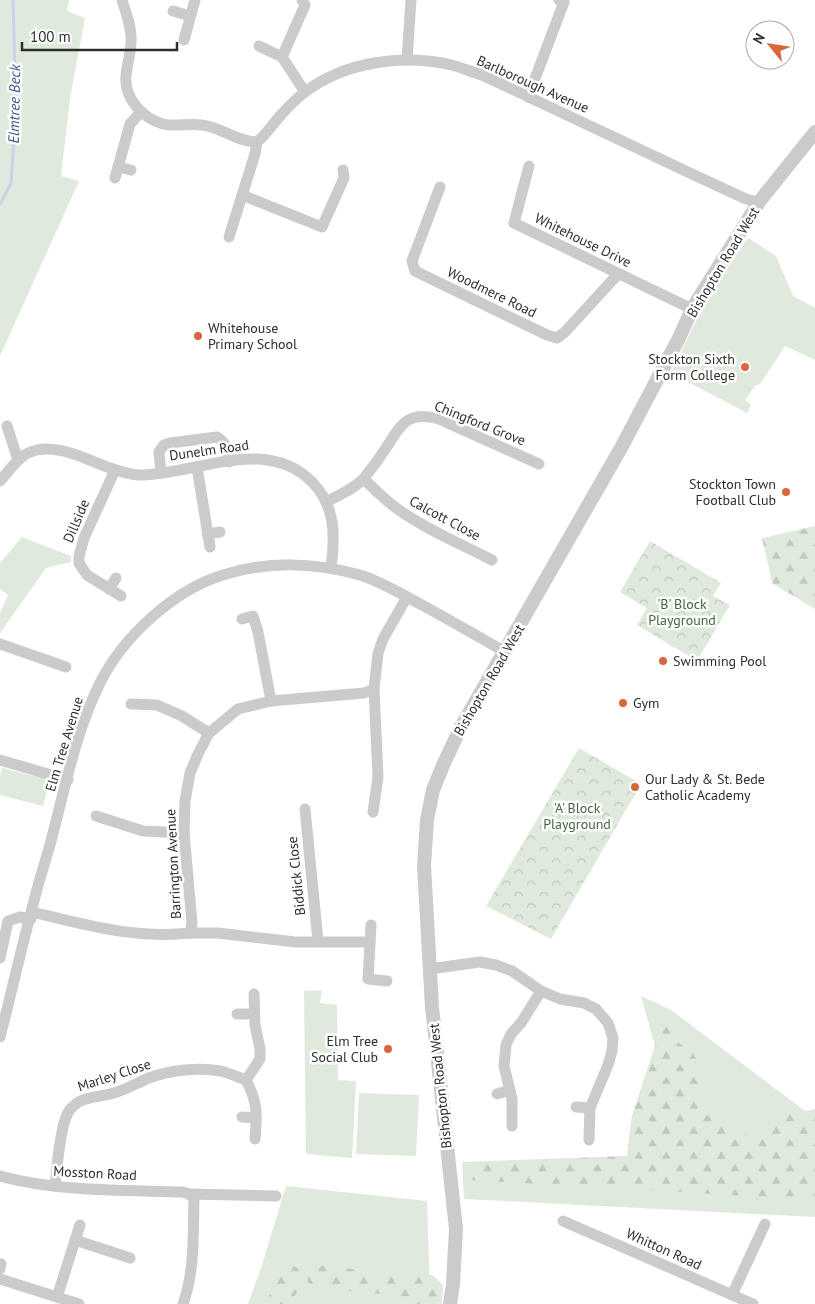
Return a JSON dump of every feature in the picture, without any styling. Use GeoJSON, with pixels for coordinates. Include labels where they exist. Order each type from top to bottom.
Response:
{"type":"FeatureCollection","features":[{"type":"Feature","properties":{"kind":"street"},"geometry":{"type":"LineString","coordinates":[[122,0],[131,28],[132,43],[125,78],[130,99],[140,112],[162,124],[202,125],[226,132],[248,142],[257,142]]}},
{"type":"Feature","properties":{"kind":"street"},"geometry":{"type":"LineString","coordinates":[[184,40],[195,0]]}},
{"type":"Feature","properties":{"kind":"street"},"geometry":{"type":"LineString","coordinates":[[282,57],[305,5],[302,0]]}},
{"type":"Feature","properties":{"kind":"street"},"geometry":{"type":"LineString","coordinates":[[407,60],[411,0]]}},
{"type":"Feature","properties":{"kind":"street"},"geometry":{"type":"LineString","coordinates":[[528,97],[563,1]]}},
{"type":"Feature","properties":{"kind":"street"},"geometry":{"type":"LineString","coordinates":[[173,11],[190,16]]}},
{"type":"Feature","properties":{"kind":"street"},"geometry":{"type":"LineString","coordinates":[[259,46],[282,57],[305,92]]}},
{"type":"Feature","properties":{"kind":"street","name":"Barlborough Avenue"},"geometry":{"type":"LineString","coordinates":[[229,237],[257,142],[280,116],[305,92],[329,79],[355,68],[382,62],[407,60],[452,65],[482,75],[701,178],[759,202]]}},
{"type":"Feature","properties":{"kind":"street"},"geometry":{"type":"LineString","coordinates":[[131,170],[117,173],[130,124],[140,112]]}},
{"type":"Feature","properties":{"kind":"street","name":"Bishopton Road West"},"geometry":{"type":"LineString","coordinates":[[450,1304],[456,1229],[429,969],[424,866],[427,820],[433,790],[462,727],[622,448],[692,309],[759,202],[815,132]]}},
{"type":"Feature","properties":{"kind":"street","name":"Whitehouse Drive"},"geometry":{"type":"LineString","coordinates":[[529,166],[514,223],[692,309]]}},
{"type":"Feature","properties":{"kind":"street"},"geometry":{"type":"LineString","coordinates":[[242,195],[320,232],[344,178],[343,170]]}},
{"type":"Feature","properties":{"kind":"street","name":"Woodmere Road"},"geometry":{"type":"LineString","coordinates":[[440,187],[412,261],[415,271],[511,318],[546,335],[557,338],[565,332],[618,274]]}},
{"type":"Feature","properties":{"kind":"street","name":"Chingford Grove"},"geometry":{"type":"LineString","coordinates":[[326,502],[364,478],[396,431],[410,419],[418,416],[439,419],[539,464]]}},
{"type":"Feature","properties":{"kind":"street"},"geometry":{"type":"LineString","coordinates":[[7,426],[18,460]]}},
{"type":"Feature","properties":{"kind":"street"},"geometry":{"type":"LineString","coordinates":[[161,472],[159,452],[170,443],[217,437],[226,445],[229,462]]}},
{"type":"Feature","properties":{"kind":"street","name":"Dunelm Road"},"geometry":{"type":"LineString","coordinates":[[0,481],[18,460],[34,451],[51,448],[115,470],[136,475],[258,458],[274,460],[290,466],[306,476],[318,488],[326,502],[334,532],[331,568]]}},
{"type":"Feature","properties":{"kind":"street"},"geometry":{"type":"LineString","coordinates":[[197,467],[210,547]]}},
{"type":"Feature","properties":{"kind":"street","name":"Dillside"},"geometry":{"type":"LineString","coordinates":[[115,470],[84,538],[79,556],[79,564],[87,575],[121,596]]}},
{"type":"Feature","properties":{"kind":"street","name":"Calcott Close"},"geometry":{"type":"LineString","coordinates":[[364,478],[398,510],[417,522],[492,560]]}},
{"type":"Feature","properties":{"kind":"street"},"geometry":{"type":"LineString","coordinates":[[207,534],[220,532]]}},
{"type":"Feature","properties":{"kind":"street","name":"Elm Tree Avenue"},"geometry":{"type":"LineString","coordinates":[[0,1037],[4,1004],[31,915],[83,726],[101,682],[118,654],[134,634],[151,618],[199,585],[222,575],[276,565],[305,565],[331,568],[362,576],[407,596],[505,652]]}},
{"type":"Feature","properties":{"kind":"street"},"geometry":{"type":"LineString","coordinates":[[109,590],[116,578]]}},
{"type":"Feature","properties":{"kind":"street"},"geometry":{"type":"LineString","coordinates":[[373,812],[378,777],[374,689],[378,653],[383,639],[407,596]]}},
{"type":"Feature","properties":{"kind":"street"},"geometry":{"type":"LineString","coordinates":[[242,619],[252,616],[258,632],[271,700]]}},
{"type":"Feature","properties":{"kind":"street"},"geometry":{"type":"LineString","coordinates":[[0,644],[66,667]]}},
{"type":"Feature","properties":{"kind":"street","name":"Barrington Avenue"},"geometry":{"type":"LineString","coordinates":[[31,915],[129,934],[164,936],[190,933],[192,922],[184,833],[185,802],[190,773],[209,733],[238,709],[271,700],[364,693],[374,689]]}},
{"type":"Feature","properties":{"kind":"street"},"geometry":{"type":"LineString","coordinates":[[131,704],[157,705],[182,716],[209,733]]}},
{"type":"Feature","properties":{"kind":"street"},"geometry":{"type":"LineString","coordinates":[[0,760],[68,780]]}},
{"type":"Feature","properties":{"kind":"street","name":"Biddick Close"},"geometry":{"type":"LineString","coordinates":[[304,808],[318,941]]}},
{"type":"Feature","properties":{"kind":"street"},"geometry":{"type":"LineString","coordinates":[[96,816],[143,831],[184,833]]}},
{"type":"Feature","properties":{"kind":"street"},"geometry":{"type":"LineString","coordinates":[[0,958],[8,921],[31,915]]}},
{"type":"Feature","properties":{"kind":"street"},"geometry":{"type":"LineString","coordinates":[[371,925],[368,979],[387,981]]}},
{"type":"Feature","properties":{"kind":"street"},"geometry":{"type":"LineString","coordinates":[[190,933],[218,933],[294,942],[370,942]]}},
{"type":"Feature","properties":{"kind":"street"},"geometry":{"type":"LineString","coordinates":[[429,969],[480,962],[496,965],[512,971],[541,991],[560,999],[584,1002],[596,1009],[608,1023],[613,1038],[612,1051],[590,1108],[589,1140]]}},
{"type":"Feature","properties":{"kind":"street"},"geometry":{"type":"LineString","coordinates":[[512,1126],[510,1090],[504,1066],[506,1045],[511,1034],[521,1023],[541,991]]}},
{"type":"Feature","properties":{"kind":"street"},"geometry":{"type":"LineString","coordinates":[[254,994],[254,1014],[260,1059],[246,1080],[254,1095],[256,1107],[255,1139]]}},
{"type":"Feature","properties":{"kind":"street"},"geometry":{"type":"LineString","coordinates":[[237,1014],[254,1014]]}},
{"type":"Feature","properties":{"kind":"street","name":"Marley Close"},"geometry":{"type":"LineString","coordinates":[[55,1186],[63,1132],[68,1113],[76,1102],[94,1096],[109,1094],[149,1078],[171,1072],[222,1071],[246,1080]]}},
{"type":"Feature","properties":{"kind":"street"},"geometry":{"type":"LineString","coordinates":[[497,1094],[510,1090]]}},
{"type":"Feature","properties":{"kind":"street"},"geometry":{"type":"LineString","coordinates":[[576,1107],[590,1108]]}},
{"type":"Feature","properties":{"kind":"street"},"geometry":{"type":"LineString","coordinates":[[242,1117],[256,1118]]}},
{"type":"Feature","properties":{"kind":"street","name":"Mosston Road"},"geometry":{"type":"LineString","coordinates":[[0,1176],[20,1181],[86,1189],[183,1192],[192,1197],[276,1196]]}},
{"type":"Feature","properties":{"kind":"street"},"geometry":{"type":"LineString","coordinates":[[183,1304],[190,1280],[192,1263],[192,1197]]}},
{"type":"Feature","properties":{"kind":"street","name":"Whitton Road"},"geometry":{"type":"LineString","coordinates":[[563,1221],[753,1304]]}},
{"type":"Feature","properties":{"kind":"street"},"geometry":{"type":"LineString","coordinates":[[732,1295],[765,1224]]}},
{"type":"Feature","properties":{"kind":"street"},"geometry":{"type":"LineString","coordinates":[[57,1297],[80,1225]]}},
{"type":"Feature","properties":{"kind":"street"},"geometry":{"type":"LineString","coordinates":[[75,1240],[130,1258]]}},
{"type":"Feature","properties":{"kind":"street"},"geometry":{"type":"LineString","coordinates":[[0,1279],[79,1304]]}},
{"type":"Feature","properties":{"kind":"green space"},"geometry":{"type":"Polygon","coordinates":[[[0,0],[69,0],[67,11],[85,18],[70,98],[61,176],[79,181],[0,356],[0,0]]]}},
{"type":"Feature","properties":{"kind":"green space"},"geometry":{"type":"Polygon","coordinates":[[[748,238],[776,256],[793,296],[815,308],[815,360],[785,346],[760,384],[755,386],[745,400],[751,405],[747,413],[671,373],[718,281],[748,238]]]}},
{"type":"Feature","properties":{"kind":"green space"},"geometry":{"type":"Polygon","coordinates":[[[815,526],[815,609],[772,583],[762,538],[815,526]]]}},
{"type":"Feature","properties":{"kind":"green space"},"geometry":{"type":"Polygon","coordinates":[[[22,537],[71,556],[71,562],[46,568],[0,633],[0,613],[8,595],[0,589],[0,563],[22,537]]]}},
{"type":"Feature","properties":{"kind":"green space","name":"'B' Block Playground"},"geometry":{"type":"Polygon","coordinates":[[[650,541],[721,583],[713,596],[730,605],[697,661],[637,625],[647,608],[620,592],[650,541]]]}},
{"type":"Feature","properties":{"kind":"green space","name":"'A' Block Playground"},"geometry":{"type":"Polygon","coordinates":[[[579,748],[641,784],[551,939],[486,906],[579,748]]]}},
{"type":"Feature","properties":{"kind":"green space"},"geometry":{"type":"Polygon","coordinates":[[[2,768],[50,780],[43,806],[0,795],[2,768]]]}},
{"type":"Feature","properties":{"kind":"green space"},"geometry":{"type":"Polygon","coordinates":[[[322,990],[320,1003],[337,1005],[338,1080],[356,1081],[352,1158],[306,1154],[304,991],[322,990]]]}},
{"type":"Feature","properties":{"kind":"green space"},"geometry":{"type":"Polygon","coordinates":[[[641,996],[671,1010],[805,1111],[815,1109],[815,1217],[464,1199],[462,1162],[627,1156],[632,1116],[655,1046],[641,996]]]}},
{"type":"Feature","properties":{"kind":"green space"},"geometry":{"type":"Polygon","coordinates":[[[668,1014],[672,1039],[692,1051],[706,1079],[701,1111],[723,1125],[737,1131],[763,1137],[787,1110],[806,1111],[815,1109],[815,1200],[470,1180],[470,1163],[627,1156],[632,1116],[655,1046],[668,1014]]]}},
{"type":"Feature","properties":{"kind":"green space"},"geometry":{"type":"Polygon","coordinates":[[[359,1093],[419,1095],[416,1156],[356,1154],[359,1093]]]}},
{"type":"Feature","properties":{"kind":"green space"},"geometry":{"type":"Polygon","coordinates":[[[286,1186],[427,1201],[430,1298],[428,1304],[248,1304],[286,1186]]]}},
{"type":"Feature","properties":{"kind":"green space"},"geometry":{"type":"Polygon","coordinates":[[[285,1262],[302,1270],[300,1290],[286,1304],[262,1304],[273,1291],[276,1268],[280,1263],[285,1262]]]}},
{"type":"Feature","properties":{"kind":"green space"},"geometry":{"type":"Polygon","coordinates":[[[310,1265],[399,1274],[433,1275],[443,1285],[442,1304],[416,1304],[417,1301],[412,1297],[317,1288],[308,1283],[307,1270],[310,1265]]]}},
{"type":"Feature","properties":{"kind":"waterway","name":"Elmtree Beck"},"geometry":{"type":"LineString","coordinates":[[0,204],[11,183],[16,110],[13,0]]}},
{"type":"Feature","properties":{"kind":"place","name":"Whitehouse Primary School"},"geometry":{"type":"Point","coordinates":[198,336]}},
{"type":"Feature","properties":{"kind":"place","name":"Stockton Sixth Form College"},"geometry":{"type":"Point","coordinates":[745,367]}},
{"type":"Feature","properties":{"kind":"place","name":"Stockton Town Football Club"},"geometry":{"type":"Point","coordinates":[786,492]}},
{"type":"Feature","properties":{"kind":"place","name":"Swimming Pool"},"geometry":{"type":"Point","coordinates":[663,661]}},
{"type":"Feature","properties":{"kind":"place","name":"Gym"},"geometry":{"type":"Point","coordinates":[623,703]}},
{"type":"Feature","properties":{"kind":"place","name":"Our Lady & St. Bede Catholic Academy"},"geometry":{"type":"Point","coordinates":[635,787]}},
{"type":"Feature","properties":{"kind":"place","name":"Elm Tree Social Club"},"geometry":{"type":"Point","coordinates":[388,1049]}}]}
